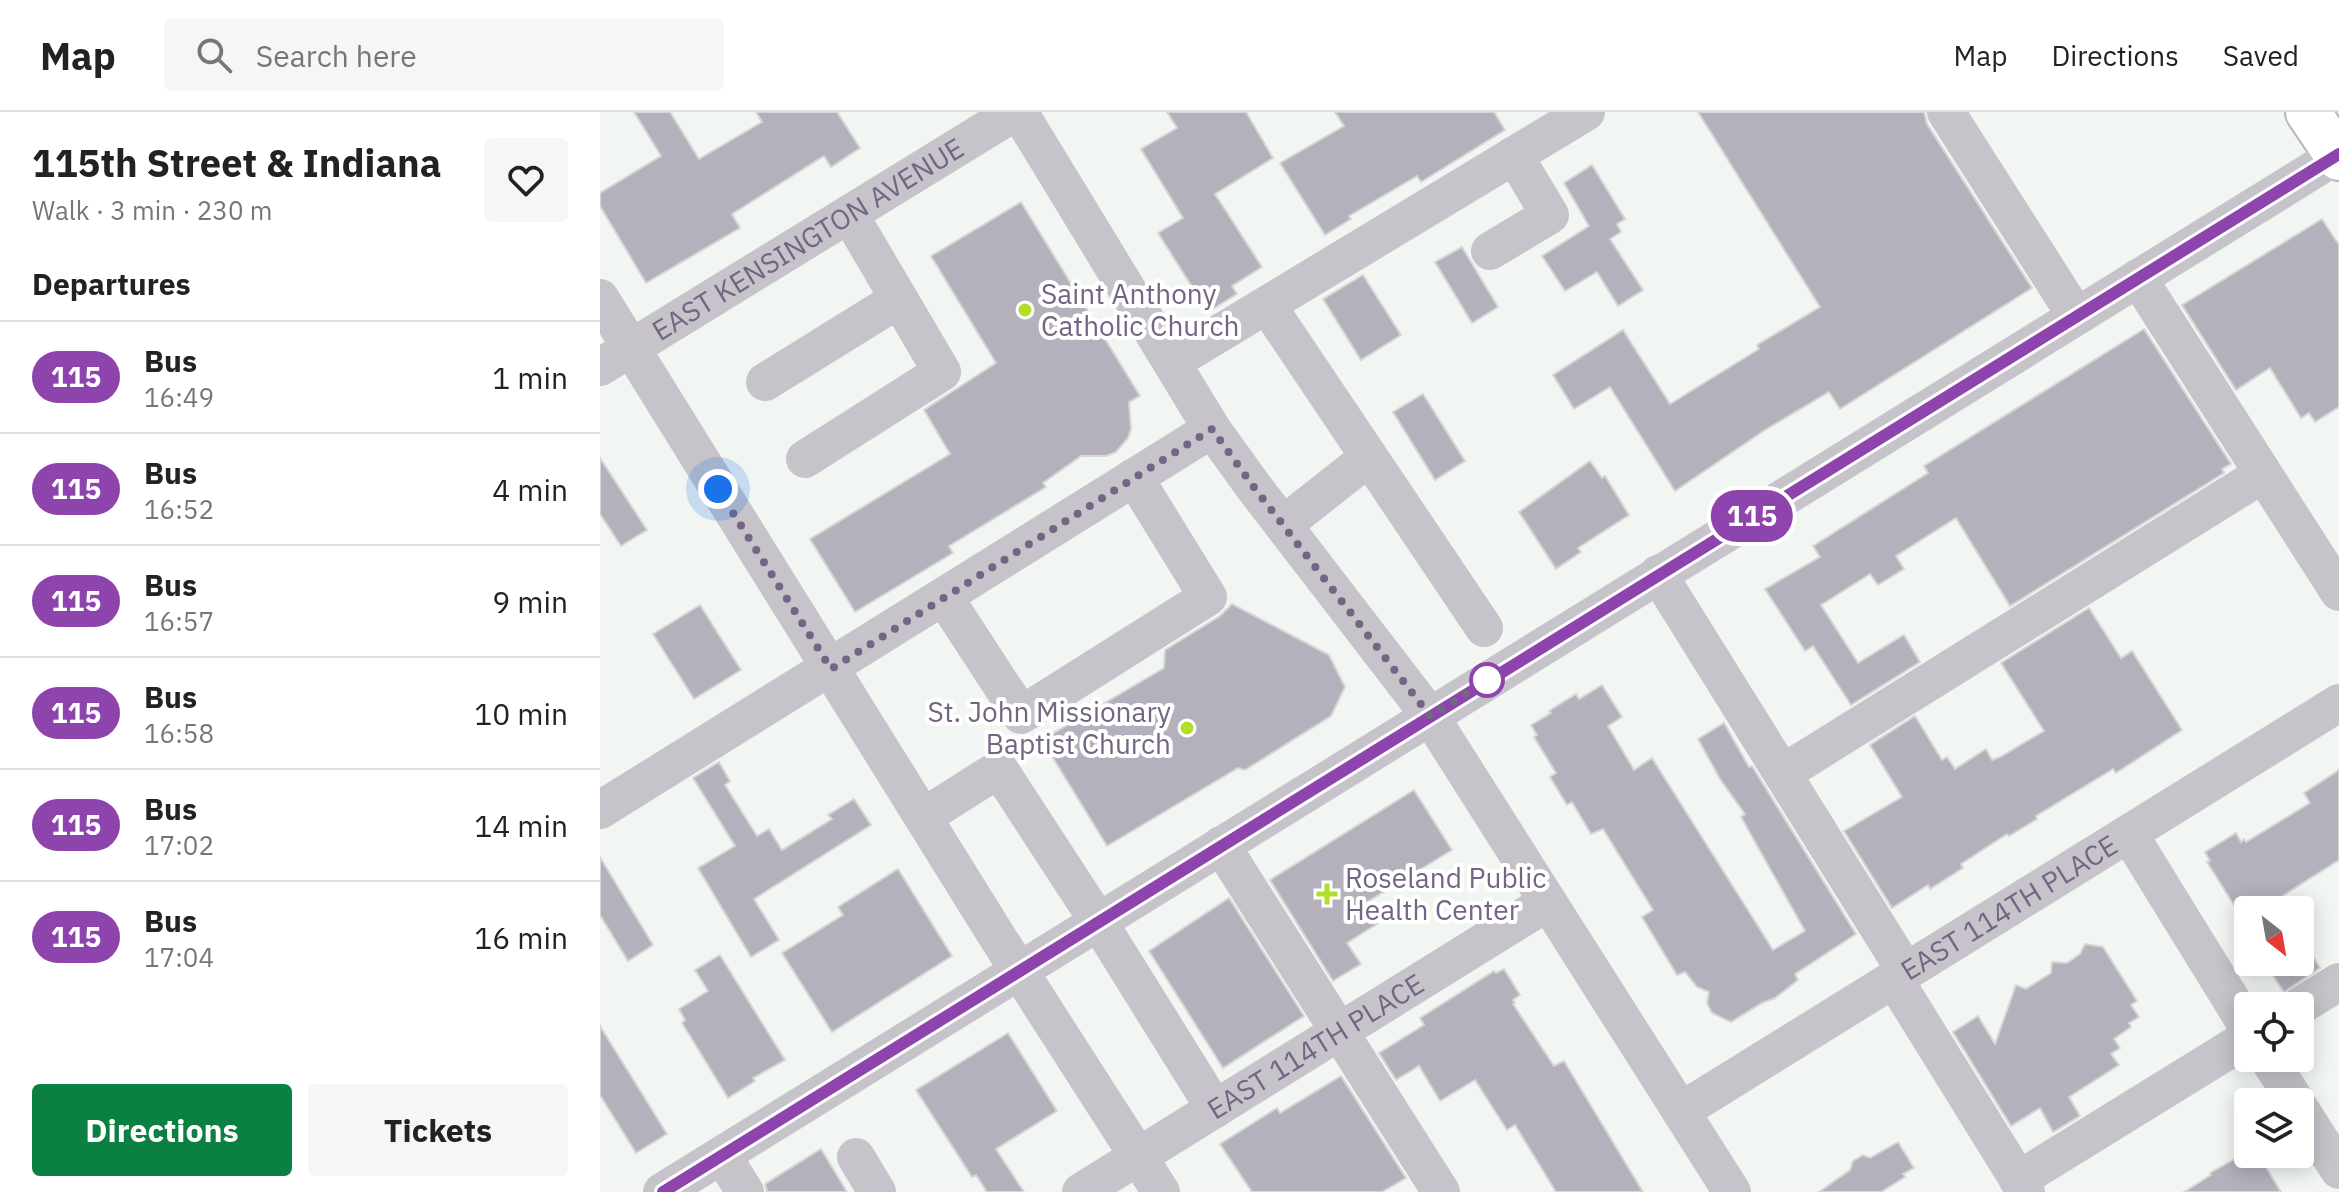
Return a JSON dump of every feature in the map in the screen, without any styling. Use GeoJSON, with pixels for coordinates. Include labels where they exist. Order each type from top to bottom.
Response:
{"type":"FeatureCollection","features":[{"type":"Feature","properties":{"kind":"main road"},"geometry":{"type":"LineString","coordinates":[[2308,112],[2338,156]]}},
{"type":"Feature","properties":{"kind":"street","name":"EAST KENSINGTON AVENUE"},"geometry":{"type":"LineString","coordinates":[[615,358],[1017,112]]}},
{"type":"Feature","properties":{"kind":"street"},"geometry":{"type":"LineString","coordinates":[[1017,112],[1212,429],[1430,716],[1732,1192]]}},
{"type":"Feature","properties":{"kind":"street"},"geometry":{"type":"LineString","coordinates":[[1172,362],[1586,112]]}},
{"type":"Feature","properties":{"kind":"street"},"geometry":{"type":"LineString","coordinates":[[1946,112],[2076,316]]}},
{"type":"Feature","properties":{"kind":"street"},"geometry":{"type":"LineString","coordinates":[[1490,251],[1550,215],[1514,155]]}},
{"type":"Feature","properties":{"kind":"street"},"geometry":{"type":"LineString","coordinates":[[662,1192],[2338,156]]}},
{"type":"Feature","properties":{"kind":"street"},"geometry":{"type":"LineString","coordinates":[[805,459],[942,372],[849,214]]}},
{"type":"Feature","properties":{"kind":"street"},"geometry":{"type":"LineString","coordinates":[[2138,278],[2339,592]]}},
{"type":"Feature","properties":{"kind":"street"},"geometry":{"type":"LineString","coordinates":[[600,298],[615,358],[831,669],[1161,1192]]}},
{"type":"Feature","properties":{"kind":"street"},"geometry":{"type":"LineString","coordinates":[[765,382],[899,299]]}},
{"type":"Feature","properties":{"kind":"street"},"geometry":{"type":"LineString","coordinates":[[1267,305],[1484,628]]}},
{"type":"Feature","properties":{"kind":"street"},"geometry":{"type":"LineString","coordinates":[[600,810],[1212,429]]}},
{"type":"Feature","properties":{"kind":"street"},"geometry":{"type":"LineString","coordinates":[[1283,525],[1368,458]]}},
{"type":"Feature","properties":{"kind":"street"},"geometry":{"type":"LineString","coordinates":[[1783,773],[2263,474]]}},
{"type":"Feature","properties":{"kind":"street"},"geometry":{"type":"LineString","coordinates":[[944,597],[1021,715],[1208,597],[1134,477]]}},
{"type":"Feature","properties":{"kind":"street"},"geometry":{"type":"LineString","coordinates":[[1658,574],[1783,773],[2022,1186],[2234,1047]]}},
{"type":"Feature","properties":{"kind":"street","name":"EAST 114TH PLACE"},"geometry":{"type":"LineString","coordinates":[[1681,1111],[2339,703]]}},
{"type":"Feature","properties":{"kind":"street"},"geometry":{"type":"LineString","coordinates":[[923,817],[999,769],[1215,1109]]}},
{"type":"Feature","properties":{"kind":"street"},"geometry":{"type":"LineString","coordinates":[[2129,834],[2234,1004]]}},
{"type":"Feature","properties":{"kind":"street"},"geometry":{"type":"LineString","coordinates":[[1221,845],[1441,1192]]}},
{"type":"Feature","properties":{"kind":"street","name":"EAST 114TH PLACE"},"geometry":{"type":"LineString","coordinates":[[1081,1192],[1548,902]]}},
{"type":"Feature","properties":{"kind":"street"},"geometry":{"type":"LineString","coordinates":[[2314,997],[2339,982]]}},
{"type":"Feature","properties":{"kind":"street"},"geometry":{"type":"LineString","coordinates":[[2314,1131],[2339,1170]]}},
{"type":"Feature","properties":{"kind":"street"},"geometry":{"type":"LineString","coordinates":[[722,1155],[745,1192]]}},
{"type":"Feature","properties":{"kind":"street"},"geometry":{"type":"LineString","coordinates":[[856,1157],[877,1192]]}},
{"type":"Feature","properties":{"kind":"building"},"geometry":{"type":"Polygon","coordinates":[[[634,112],[670,112],[699,159],[762,122],[756,112],[837,112],[860,148],[831,167],[824,156],[732,214],[740,228],[646,283],[600,206],[600,193],[661,156],[634,112]]]}},
{"type":"Feature","properties":{"kind":"building"},"geometry":{"type":"Polygon","coordinates":[[[1167,112],[1246,112],[1273,158],[1215,194],[1262,267],[1232,286],[1237,294],[1208,312],[1158,233],[1183,218],[1141,149],[1177,128],[1167,112]]]}},
{"type":"Feature","properties":{"kind":"building"},"geometry":{"type":"Polygon","coordinates":[[[1335,112],[1494,112],[1505,130],[1421,182],[1417,176],[1349,216],[1351,219],[1325,235],[1280,163],[1344,126],[1335,112]]]}},
{"type":"Feature","properties":{"kind":"building"},"geometry":{"type":"Polygon","coordinates":[[[1698,112],[1924,112],[1927,124],[2032,288],[1840,409],[1829,392],[1765,430],[1675,491],[1610,387],[1574,409],[1553,375],[1623,330],[1670,404],[1820,307],[1698,112]]]}},
{"type":"Feature","properties":{"kind":"building"},"geometry":{"type":"Polygon","coordinates":[[[1592,165],[1625,219],[1617,224],[1621,232],[1610,239],[1643,290],[1618,306],[1597,272],[1565,291],[1542,256],[1589,226],[1564,183],[1592,165]]]}},
{"type":"Feature","properties":{"kind":"building"},"geometry":{"type":"Polygon","coordinates":[[[1021,202],[1140,396],[1129,402],[1131,429],[1128,438],[1116,452],[1106,456],[1081,456],[1043,483],[1046,487],[949,546],[953,553],[855,612],[810,539],[950,454],[924,410],[996,363],[931,256],[1021,202]]]}},
{"type":"Feature","properties":{"kind":"building"},"geometry":{"type":"Polygon","coordinates":[[[2322,219],[2339,245],[2339,407],[2315,422],[2309,413],[2301,418],[2270,368],[2236,390],[2182,305],[2322,219]]]}},
{"type":"Feature","properties":{"kind":"building"},"geometry":{"type":"Polygon","coordinates":[[[1462,247],[1498,307],[1472,323],[1435,262],[1462,247]]]}},
{"type":"Feature","properties":{"kind":"building"},"geometry":{"type":"Polygon","coordinates":[[[1363,275],[1401,335],[1361,360],[1323,299],[1363,275]]]}},
{"type":"Feature","properties":{"kind":"building"},"geometry":{"type":"Polygon","coordinates":[[[2144,329],[2231,464],[2222,469],[2224,473],[2010,606],[1956,518],[1896,556],[1904,569],[1878,585],[1870,574],[1821,605],[1858,663],[1904,635],[1920,662],[1851,705],[1813,646],[1805,651],[1765,589],[1820,557],[1813,546],[1928,473],[1924,466],[2144,329]]]}},
{"type":"Feature","properties":{"kind":"building"},"geometry":{"type":"Polygon","coordinates":[[[1423,394],[1465,461],[1435,480],[1393,412],[1423,394]]]}},
{"type":"Feature","properties":{"kind":"building"},"geometry":{"type":"Polygon","coordinates":[[[600,458],[647,530],[621,546],[600,514],[600,458]]]}},
{"type":"Feature","properties":{"kind":"building"},"geometry":{"type":"Polygon","coordinates":[[[1590,461],[1602,478],[1605,476],[1629,515],[1578,548],[1581,552],[1556,569],[1519,512],[1590,461]]]}},
{"type":"Feature","properties":{"kind":"building","name":"St. John Missionary Baptist Church"},"geometry":{"type":"Polygon","coordinates":[[[1232,604],[1329,655],[1345,687],[1331,716],[1245,770],[1238,768],[1107,846],[1042,740],[1164,668],[1165,650],[1220,616],[1232,604]]]}},
{"type":"Feature","properties":{"kind":"building"},"geometry":{"type":"Polygon","coordinates":[[[700,605],[741,670],[694,699],[653,634],[700,605]]]}},
{"type":"Feature","properties":{"kind":"building"},"geometry":{"type":"Polygon","coordinates":[[[2089,608],[2121,658],[2132,651],[2182,730],[2116,773],[2113,769],[2036,816],[2037,819],[2009,836],[2007,834],[1930,889],[1928,885],[1892,908],[1844,831],[1902,797],[1870,745],[1915,716],[1942,760],[1947,757],[1955,769],[1986,749],[1992,760],[2000,757],[2044,731],[2001,663],[2089,608]]]}},
{"type":"Feature","properties":{"kind":"building"},"geometry":{"type":"Polygon","coordinates":[[[1602,685],[1622,717],[1608,726],[1634,770],[1652,758],[1773,950],[1805,931],[1741,817],[1745,814],[1720,779],[1698,739],[1724,723],[1856,934],[1795,974],[1798,980],[1775,998],[1731,1022],[1712,1013],[1707,1003],[1709,992],[1697,987],[1685,972],[1677,975],[1642,917],[1653,910],[1603,829],[1591,834],[1572,802],[1567,805],[1550,777],[1556,773],[1534,737],[1537,735],[1531,725],[1551,713],[1549,711],[1576,694],[1579,699],[1602,685]]]}},
{"type":"Feature","properties":{"kind":"building"},"geometry":{"type":"Polygon","coordinates":[[[719,762],[730,781],[725,785],[757,836],[769,829],[782,850],[832,819],[828,815],[854,799],[871,825],[754,899],[779,940],[751,957],[698,868],[735,846],[693,778],[719,762]]]}},
{"type":"Feature","properties":{"kind":"building"},"geometry":{"type":"Polygon","coordinates":[[[2339,770],[2339,860],[2283,896],[2234,896],[2234,905],[2207,862],[2210,861],[2205,852],[2236,833],[2241,842],[2244,839],[2246,842],[2310,803],[2304,793],[2339,770]]]}},
{"type":"Feature","properties":{"kind":"building","name":"Roseland Public Health Center"},"geometry":{"type":"Polygon","coordinates":[[[1414,790],[1452,850],[1364,904],[1377,924],[1347,943],[1361,964],[1333,981],[1270,880],[1414,790]]]}},
{"type":"Feature","properties":{"kind":"building"},"geometry":{"type":"Polygon","coordinates":[[[600,857],[653,945],[628,961],[600,915],[600,857]]]}},
{"type":"Feature","properties":{"kind":"building"},"geometry":{"type":"Polygon","coordinates":[[[898,869],[952,956],[832,1032],[782,953],[843,915],[838,907],[898,869]]]}},
{"type":"Feature","properties":{"kind":"building"},"geometry":{"type":"Polygon","coordinates":[[[1229,898],[1304,1016],[1223,1068],[1149,951],[1229,898]]]}},
{"type":"Feature","properties":{"kind":"building"},"geometry":{"type":"Polygon","coordinates":[[[2085,944],[2103,947],[2137,1001],[2131,1005],[2139,1017],[2114,1039],[2120,1048],[2111,1054],[2119,1065],[2069,1097],[2080,1116],[2053,1132],[2040,1108],[2011,1126],[1953,1032],[1978,1016],[1995,1044],[2016,985],[2026,989],[2051,973],[2052,962],[2067,963],[2080,954],[2085,944]]]}},
{"type":"Feature","properties":{"kind":"building"},"geometry":{"type":"Polygon","coordinates":[[[720,955],[785,1060],[753,1078],[755,1081],[728,1098],[682,1023],[685,1020],[679,1009],[708,991],[695,970],[720,955]]]}},
{"type":"Feature","properties":{"kind":"building"},"geometry":{"type":"Polygon","coordinates":[[[2314,958],[2320,968],[2314,972],[2314,958]]]}},
{"type":"Feature","properties":{"kind":"building"},"geometry":{"type":"Polygon","coordinates":[[[1504,969],[1520,995],[1513,1000],[1513,1004],[1554,1066],[1564,1061],[1643,1192],[1556,1192],[1515,1125],[1507,1130],[1475,1080],[1440,1101],[1419,1066],[1396,1080],[1379,1053],[1424,1025],[1420,1018],[1494,971],[1504,969]]]}},
{"type":"Feature","properties":{"kind":"building"},"geometry":{"type":"Polygon","coordinates":[[[2273,976],[2308,976],[2284,992],[2273,976]]]}},
{"type":"Feature","properties":{"kind":"building"},"geometry":{"type":"Polygon","coordinates":[[[600,1026],[667,1134],[636,1153],[600,1095],[600,1026]]]}},
{"type":"Feature","properties":{"kind":"building"},"geometry":{"type":"Polygon","coordinates":[[[1008,1033],[1057,1111],[996,1149],[1024,1192],[987,1192],[976,1175],[972,1177],[916,1090],[1008,1033]]]}},
{"type":"Feature","properties":{"kind":"building"},"geometry":{"type":"Polygon","coordinates":[[[1341,1076],[1406,1178],[1382,1192],[1252,1192],[1220,1144],[1277,1108],[1280,1113],[1341,1076]]]}},
{"type":"Feature","properties":{"kind":"building"},"geometry":{"type":"Polygon","coordinates":[[[1898,1142],[1914,1168],[1903,1174],[1905,1177],[1881,1192],[1819,1192],[1850,1170],[1853,1161],[1863,1155],[1870,1158],[1898,1142]]]}},
{"type":"Feature","properties":{"kind":"building"},"geometry":{"type":"Polygon","coordinates":[[[821,1149],[847,1192],[767,1192],[765,1184],[821,1149]]]}},
{"type":"Feature","properties":{"kind":"building"},"geometry":{"type":"Polygon","coordinates":[[[2234,1159],[2234,1168],[2266,1168],[2281,1192],[2184,1192],[2234,1159]]]}},
{"type":"Feature","properties":{"kind":"bus line","name":"115"},"geometry":{"type":"LineString","coordinates":[[663,1192],[2339,154]]}},
{"type":"Feature","properties":{"kind":"place","name":"Saint Anthony Catholic Church"},"geometry":{"type":"Point","coordinates":[1025,310]}},
{"type":"Feature","properties":{"kind":"place","name":"St. John Missionary Baptist Church"},"geometry":{"type":"Point","coordinates":[1187,728]}},
{"type":"Feature","properties":{"kind":"place","name":"Roseland Public Health Center"},"geometry":{"type":"Point","coordinates":[1327,894]}},
{"type":"Feature","properties":{"kind":"route"},"geometry":{"type":"LineString","coordinates":[[718,489],[831,669],[1212,429],[1430,716],[1487,680]]}}]}
